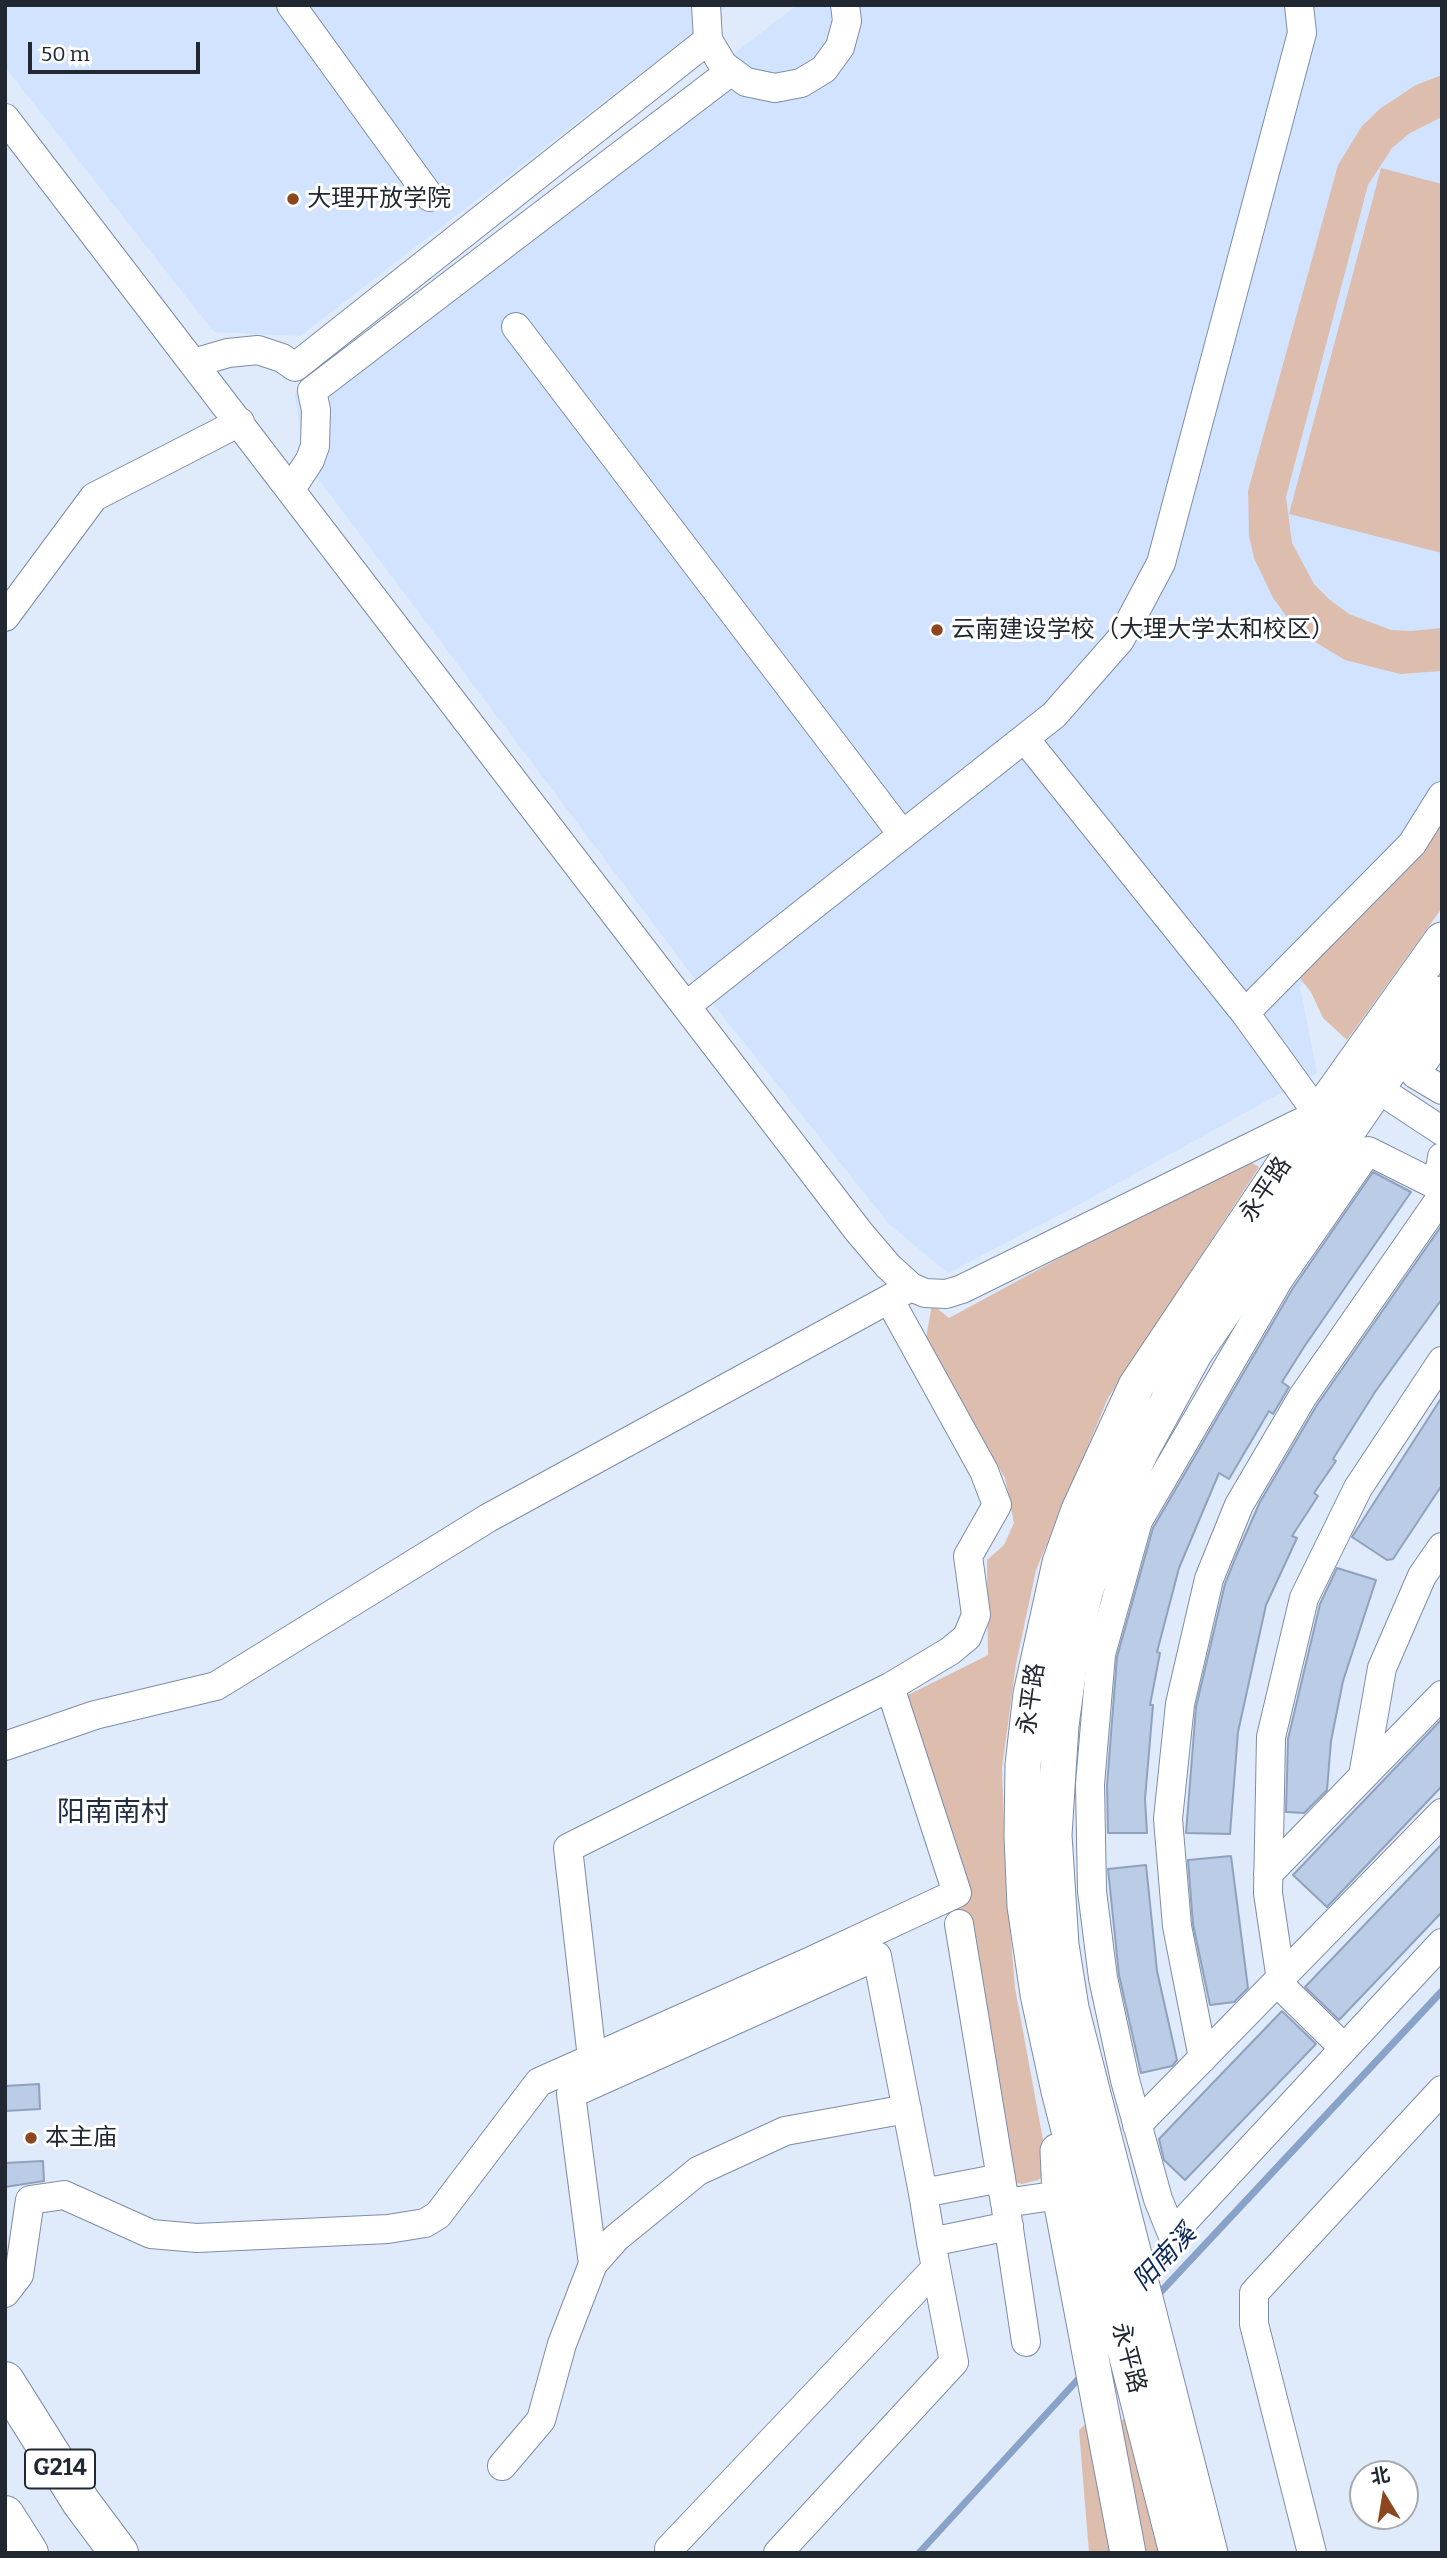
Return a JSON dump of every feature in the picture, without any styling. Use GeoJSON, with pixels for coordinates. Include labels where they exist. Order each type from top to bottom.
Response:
{"type":"FeatureCollection","features":[{"type":"Feature","properties":{"kind":"highway","name":"G214"},"geometry":{"type":"LineString","coordinates":[[5,2381],[81,2502],[119,2553]]}},
{"type":"Feature","properties":{"kind":"highway","name":"G214"},"geometry":{"type":"LineString","coordinates":[[5,2515],[29,2553]]}},
{"type":"Feature","properties":{"kind":"main road","name":"永平路"},"geometry":{"type":"LineString","coordinates":[[1210,2553],[1071,2008],[1059,1920],[1054,1835],[1061,1725],[1071,1652],[1085,1592],[1113,1511],[1154,1426],[1442,940]]}},
{"type":"Feature","properties":{"kind":"main road","name":"永平路"},"geometry":{"type":"LineString","coordinates":[[1177,2553],[1059,2091],[1030,1943],[1022,1836],[1023,1765],[1031,1694],[1060,1563],[1083,1499],[1136,1386],[1318,1114],[1362,1078],[1442,994]]}},
{"type":"Feature","properties":{"kind":"main road"},"geometry":{"type":"LineString","coordinates":[[1059,2091],[1060,2195],[1128,2553]]}},
{"type":"Feature","properties":{"kind":"main road"},"geometry":{"type":"LineString","coordinates":[[1196,2498],[1215,2553]]}},
{"type":"Feature","properties":{"kind":"street"},"geometry":{"type":"LineString","coordinates":[[291,5],[430,197]]}},
{"type":"Feature","properties":{"kind":"street"},"geometry":{"type":"LineString","coordinates":[[706,5],[708,40],[723,65],[746,82],[775,88],[801,83],[824,69],[840,47],[847,21],[845,5]]}},
{"type":"Feature","properties":{"kind":"street"},"geometry":{"type":"LineString","coordinates":[[686,1006],[1054,715],[1120,640],[1161,563],[1302,33],[1299,5]]}},
{"type":"Feature","properties":{"kind":"street"},"geometry":{"type":"LineString","coordinates":[[194,363],[228,353],[258,350],[282,358],[295,367],[708,40]]}},
{"type":"Feature","properties":{"kind":"street"},"geometry":{"type":"LineString","coordinates":[[291,489],[310,460],[315,446],[316,410],[312,391],[731,71]]}},
{"type":"Feature","properties":{"kind":"street"},"geometry":{"type":"LineString","coordinates":[[5,118],[859,1232],[888,1266],[984,1471],[997,1506],[968,1556],[976,1615],[967,1637],[950,1651],[890,1686],[568,1848],[592,2059]]}},
{"type":"Feature","properties":{"kind":"street"},"geometry":{"type":"LineString","coordinates":[[516,327],[902,834]]}},
{"type":"Feature","properties":{"kind":"street"},"geometry":{"type":"LineString","coordinates":[[5,617],[94,497],[240,422]]}},
{"type":"Feature","properties":{"kind":"street"},"geometry":{"type":"LineString","coordinates":[[5,1746],[95,1715],[216,1686],[488,1518],[900,1293],[946,1294],[962,1289],[1318,1114],[1245,1013],[1025,739]]}},
{"type":"Feature","properties":{"kind":"street"},"geometry":{"type":"LineString","coordinates":[[1245,1013],[1412,844],[1442,796]]}},
{"type":"Feature","properties":{"kind":"street"},"geometry":{"type":"LineString","coordinates":[[1442,1035],[1415,1074],[1442,1090]]}},
{"type":"Feature","properties":{"kind":"street"},"geometry":{"type":"LineString","coordinates":[[1362,1078],[1442,1131]]}},
{"type":"Feature","properties":{"kind":"street"},"geometry":{"type":"LineString","coordinates":[[1442,1188],[1368,1151],[1279,1279],[1138,1521],[1101,1654],[1090,1784],[1092,1891],[1103,1978],[1137,2124],[1171,2234],[1442,1943]]}},
{"type":"Feature","properties":{"kind":"street"},"geometry":{"type":"LineString","coordinates":[[1442,1157],[1439,1175],[1442,1182]]}},
{"type":"Feature","properties":{"kind":"street"},"geometry":{"type":"LineString","coordinates":[[1203,2058],[1177,1926],[1168,1819],[1180,1704],[1209,1579],[1239,1506],[1303,1396],[1442,1196]]}},
{"type":"Feature","properties":{"kind":"street"},"geometry":{"type":"LineString","coordinates":[[1344,2048],[1282,1987],[1268,1893],[1271,1737],[1304,1598],[1358,1488],[1442,1361]]}},
{"type":"Feature","properties":{"kind":"street"},"geometry":{"type":"LineString","coordinates":[[1363,1776],[1382,1668],[1422,1576],[1442,1547]]}},
{"type":"Feature","properties":{"kind":"street"},"geometry":{"type":"LineString","coordinates":[[5,2293],[19,2275],[30,2200],[64,2195],[152,2234],[197,2238],[388,2229],[425,2223],[438,2215],[539,2082],[957,1893],[890,1686]]}},
{"type":"Feature","properties":{"kind":"street"},"geometry":{"type":"LineString","coordinates":[[1268,1874],[1442,1695]]}},
{"type":"Feature","properties":{"kind":"street"},"geometry":{"type":"LineString","coordinates":[[1137,2124],[1442,1813]]}},
{"type":"Feature","properties":{"kind":"street"},"geometry":{"type":"LineString","coordinates":[[959,1924],[1026,2342]]}},
{"type":"Feature","properties":{"kind":"street"},"geometry":{"type":"LineString","coordinates":[[593,2264],[571,2094],[877,1956],[954,2362],[778,2553]]}},
{"type":"Feature","properties":{"kind":"street"},"geometry":{"type":"LineString","coordinates":[[1312,2553],[1254,2325],[1254,2293],[1442,2090]]}},
{"type":"Feature","properties":{"kind":"street"},"geometry":{"type":"LineString","coordinates":[[502,2466],[541,2420],[562,2344],[593,2264],[616,2238],[698,2171],[785,2131],[906,2109]]}},
{"type":"Feature","properties":{"kind":"street"},"geometry":{"type":"LineString","coordinates":[[923,2193],[1005,2202],[1060,2195]]}},
{"type":"Feature","properties":{"kind":"street"},"geometry":{"type":"LineString","coordinates":[[669,2549],[933,2255],[1005,2202]]}},
{"type":"Feature","properties":{"kind":"shaded area","name":"大理开放学院"},"geometry":{"type":"Polygon","coordinates":[[[5,5],[729,5],[300,336],[214,332],[5,67],[5,5]]]}},
{"type":"Feature","properties":{"kind":"shaded area","name":"云南建设学校（大理大学太和校区）"},"geometry":{"type":"Polygon","coordinates":[[[797,5],[1442,5],[1442,800],[1402,874],[1300,987],[1317,1073],[1080,1204],[948,1273],[889,1224],[725,1019],[304,460],[295,394],[797,5]]]}},
{"type":"Feature","properties":{"kind":"shaded area"},"geometry":{"type":"Polygon","coordinates":[[[1442,75],[1442,117],[1410,133],[1392,148],[1368,185],[1286,497],[1292,543],[1314,584],[1330,600],[1349,614],[1391,630],[1442,628],[1442,671],[1400,674],[1345,660],[1305,636],[1290,621],[1273,598],[1254,558],[1249,536],[1248,491],[1338,165],[1362,126],[1381,108],[1416,85],[1442,75]]]}},
{"type":"Feature","properties":{"kind":"shaded area"},"geometry":{"type":"Polygon","coordinates":[[[1381,168],[1442,184],[1442,553],[1289,514],[1381,168]]]}},
{"type":"Feature","properties":{"kind":"shaded area"},"geometry":{"type":"Polygon","coordinates":[[[1442,790],[1442,908],[1347,1040],[1323,1018],[1311,992],[1295,972],[1442,790]]]}},
{"type":"Feature","properties":{"kind":"shaded area"},"geometry":{"type":"Polygon","coordinates":[[[1244,1158],[1259,1167],[1108,1398],[1036,1570],[1016,1664],[1002,1768],[1006,1879],[1015,1988],[1046,2156],[1045,2175],[1038,2180],[1022,2184],[1008,2181],[953,1899],[900,1699],[988,1655],[987,1560],[1004,1545],[1014,1523],[1005,1478],[925,1344],[932,1304],[949,1318],[1244,1158]]]}},
{"type":"Feature","properties":{"kind":"shaded area"},"geometry":{"type":"Polygon","coordinates":[[[1126,2417],[1160,2553],[1142,2553],[1116,2425],[1126,2417]]]}},
{"type":"Feature","properties":{"kind":"shaded area"},"geometry":{"type":"Polygon","coordinates":[[[1090,2420],[1116,2553],[1089,2553],[1079,2430],[1090,2420]]]}},
{"type":"Feature","properties":{"kind":"building"},"geometry":{"type":"Polygon","coordinates":[[[1373,1172],[1411,1192],[1304,1347],[1282,1382],[1289,1387],[1273,1414],[1269,1411],[1229,1479],[1219,1473],[1179,1568],[1157,1652],[1160,1653],[1150,1705],[1153,1705],[1145,1799],[1147,1833],[1108,1833],[1107,1785],[1117,1657],[1153,1528],[1293,1288],[1373,1172]]]}},
{"type":"Feature","properties":{"kind":"building"},"geometry":{"type":"Polygon","coordinates":[[[1442,1225],[1442,1299],[1375,1392],[1333,1459],[1336,1461],[1314,1493],[1318,1496],[1292,1536],[1297,1538],[1266,1605],[1238,1732],[1230,1834],[1186,1833],[1196,1707],[1225,1584],[1237,1554],[1260,1502],[1317,1405],[1442,1225]]]}},
{"type":"Feature","properties":{"kind":"building"},"geometry":{"type":"Polygon","coordinates":[[[1442,1397],[1442,1485],[1393,1559],[1387,1560],[1352,1537],[1442,1397]]]}},
{"type":"Feature","properties":{"kind":"building"},"geometry":{"type":"Polygon","coordinates":[[[1337,1568],[1376,1580],[1343,1681],[1331,1741],[1327,1790],[1304,1813],[1286,1812],[1288,1739],[1320,1604],[1337,1568]]]}},
{"type":"Feature","properties":{"kind":"building"},"geometry":{"type":"Polygon","coordinates":[[[1442,1719],[1442,1786],[1327,1907],[1293,1875],[1442,1719]]]}},
{"type":"Feature","properties":{"kind":"building"},"geometry":{"type":"Polygon","coordinates":[[[1442,1844],[1442,1912],[1339,2020],[1305,1987],[1442,1844]]]}},
{"type":"Feature","properties":{"kind":"building"},"geometry":{"type":"Polygon","coordinates":[[[1231,1856],[1248,1988],[1234,2002],[1210,2005],[1193,1924],[1188,1860],[1231,1856]]]}},
{"type":"Feature","properties":{"kind":"building"},"geometry":{"type":"Polygon","coordinates":[[[1146,1865],[1157,1971],[1177,2060],[1172,2066],[1141,2073],[1119,1975],[1108,1869],[1146,1865]]]}},
{"type":"Feature","properties":{"kind":"building"},"geometry":{"type":"Polygon","coordinates":[[[1282,2011],[1316,2044],[1185,2180],[1164,2160],[1159,2139],[1282,2011]]]}},
{"type":"Feature","properties":{"kind":"building"},"geometry":{"type":"Polygon","coordinates":[[[39,2084],[40,2109],[5,2111],[5,2086],[39,2084]]]}},
{"type":"Feature","properties":{"kind":"building"},"geometry":{"type":"Polygon","coordinates":[[[43,2161],[44,2181],[5,2187],[5,2163],[43,2161]]]}},
{"type":"Feature","properties":{"kind":"waterway","name":"阳南溪"},"geometry":{"type":"LineString","coordinates":[[1155,2298],[1442,1991]]}},
{"type":"Feature","properties":{"kind":"waterway","name":"阳南溪"},"geometry":{"type":"LineString","coordinates":[[919,2553],[1082,2375]]}},
{"type":"Feature","properties":{"kind":"place","name":"大理开放学院"},"geometry":{"type":"Point","coordinates":[293,199]}},
{"type":"Feature","properties":{"kind":"place","name":"云南建设学校（大理大学太和校区）"},"geometry":{"type":"Point","coordinates":[937,630]}},
{"type":"Feature","properties":{"kind":"place","name":"本主庙"},"geometry":{"type":"Point","coordinates":[31,2138]}},
{"type":"Feature","properties":{"kind":"district","name":"阳南南村"},"geometry":{"type":"Point","coordinates":[113,1813]}}]}
